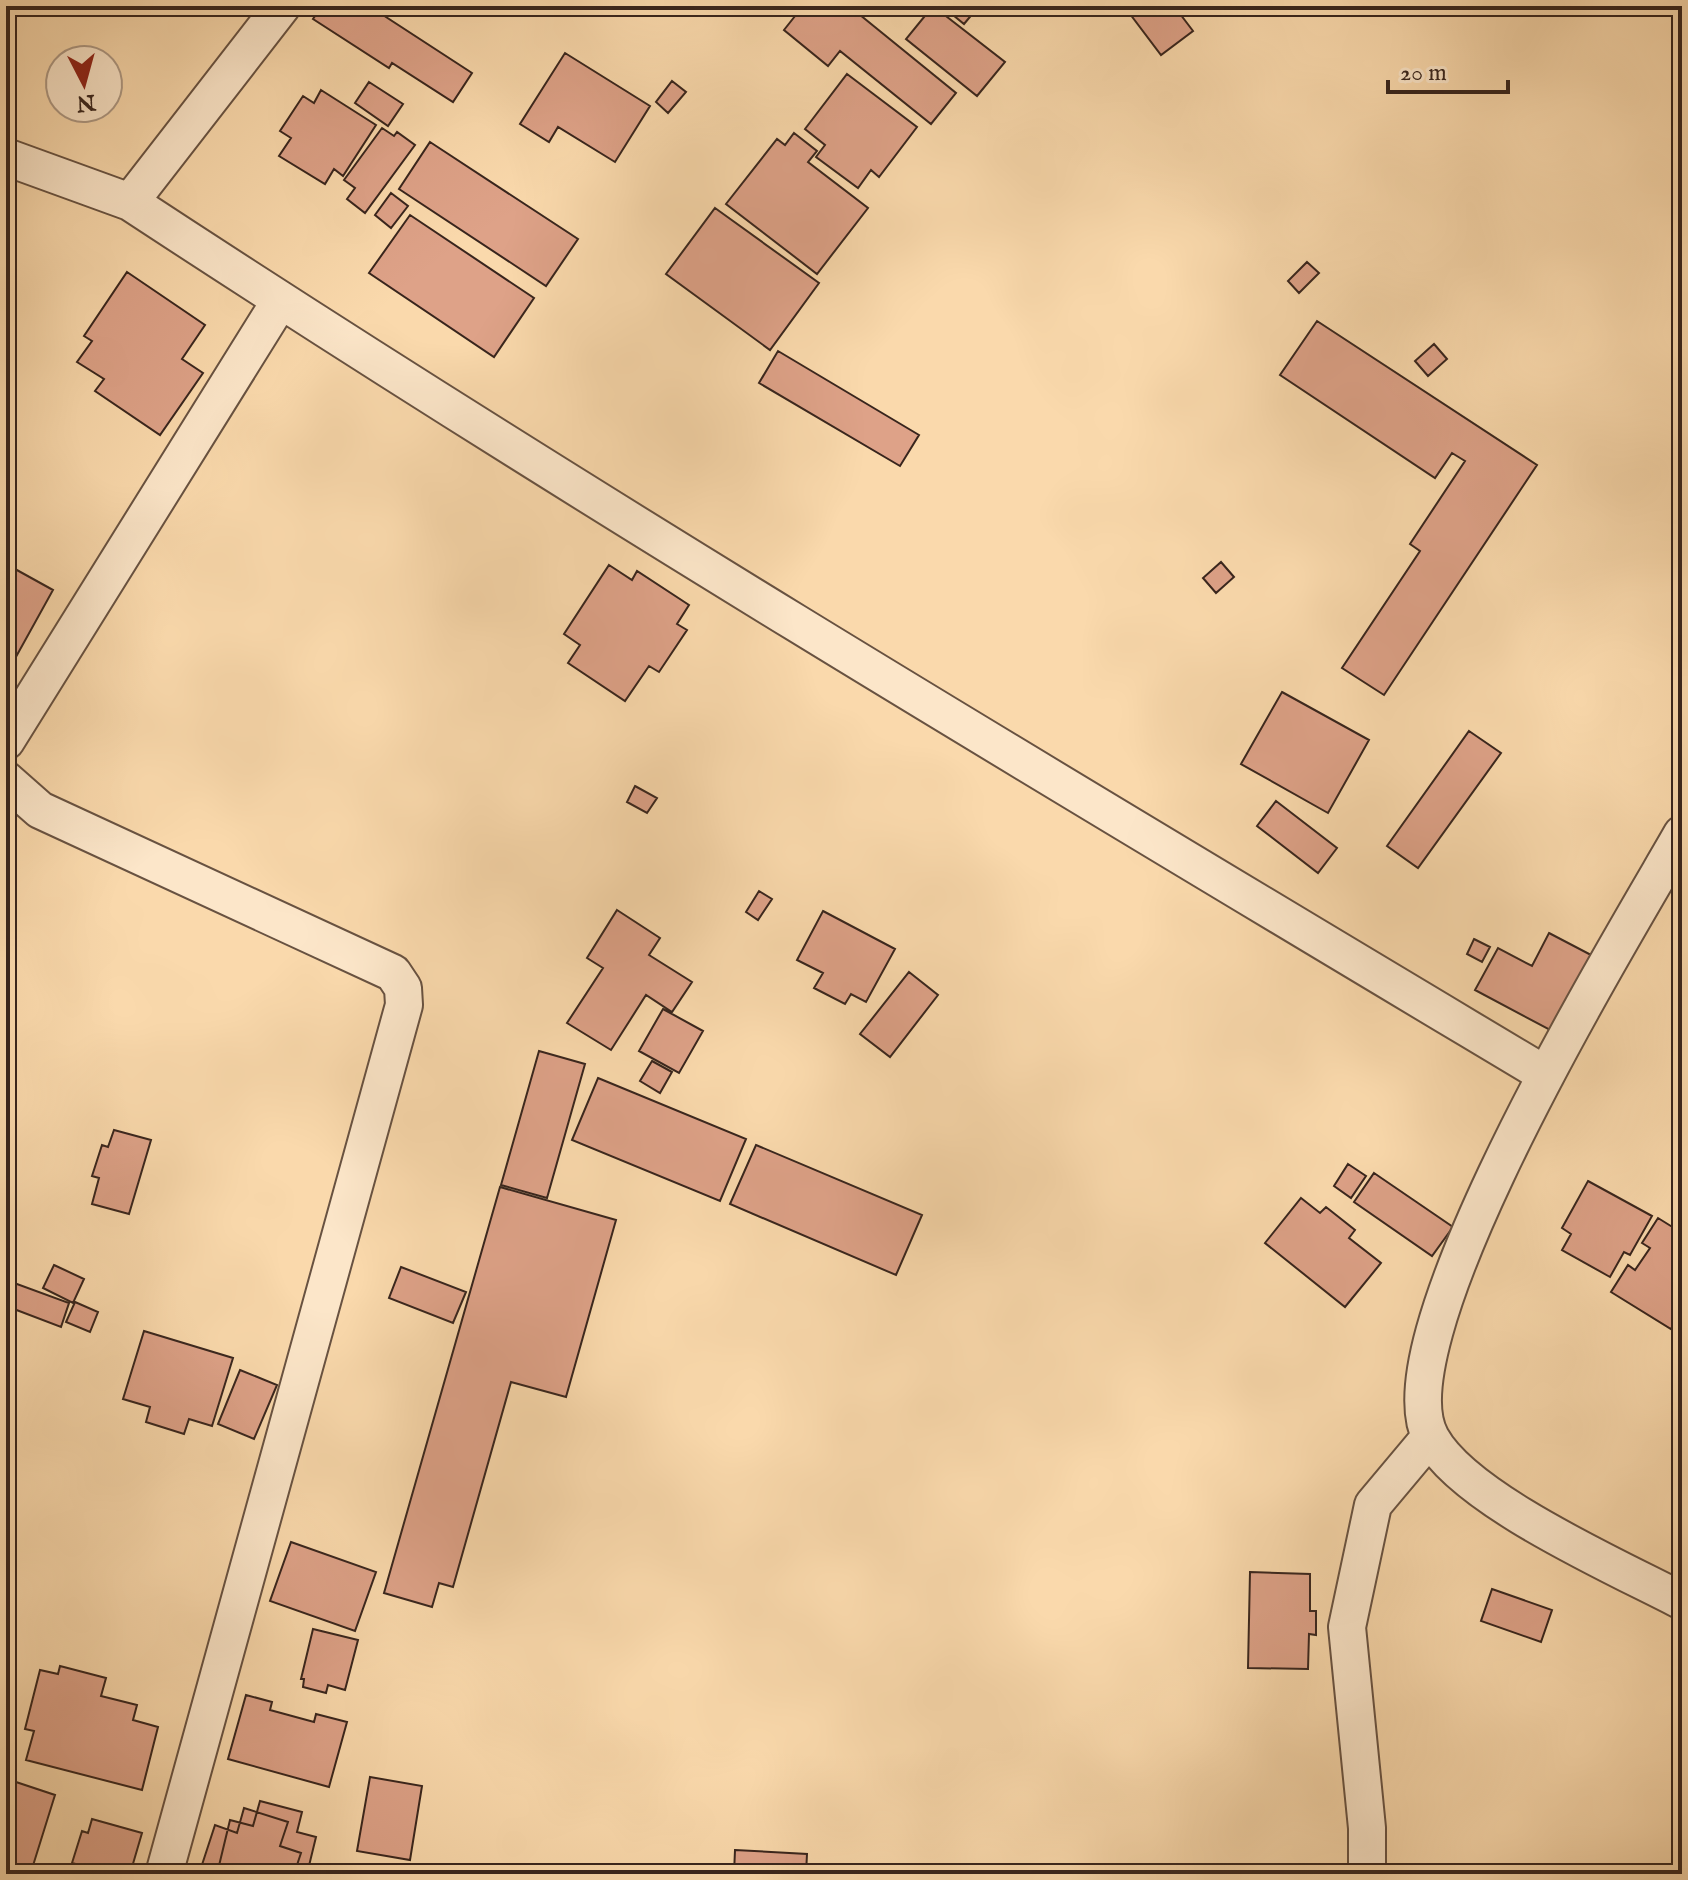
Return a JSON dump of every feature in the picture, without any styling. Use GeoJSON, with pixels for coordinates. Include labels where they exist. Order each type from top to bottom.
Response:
{"type":"FeatureCollection","features":[{"type":"Feature","properties":{"kind":"street"},"geometry":{"type":"LineString","coordinates":[[130,202],[282,6]]}},
{"type":"Feature","properties":{"kind":"street"},"geometry":{"type":"LineString","coordinates":[[6,157],[130,202],[280,301],[977,734],[1546,1075]]}},
{"type":"Feature","properties":{"kind":"street"},"geometry":{"type":"LineString","coordinates":[[6,741],[280,301]]}},
{"type":"Feature","properties":{"kind":"street"},"geometry":{"type":"LineString","coordinates":[[6,780],[40,810],[393,973],[403,988],[404,1005],[164,1874]]}},
{"type":"Feature","properties":{"kind":"street"},"geometry":{"type":"LineString","coordinates":[[1682,834],[1546,1075],[1472,1223],[1424,1366],[1423,1420],[1430,1437],[1457,1471],[1542,1528],[1682,1601]]}},
{"type":"Feature","properties":{"kind":"street"},"geometry":{"type":"LineString","coordinates":[[1367,1874],[1367,1828],[1347,1627],[1373,1505],[1430,1437]]}},
{"type":"Feature","properties":{"kind":"building"},"geometry":{"type":"Polygon","coordinates":[[[313,6],[369,6],[472,73],[453,102],[392,63],[389,68],[313,19],[319,10],[313,6]]]}},
{"type":"Feature","properties":{"kind":"building"},"geometry":{"type":"Polygon","coordinates":[[[803,6],[849,6],[956,93],[931,124],[840,51],[828,66],[784,30],[803,6]]]}},
{"type":"Feature","properties":{"kind":"building"},"geometry":{"type":"Polygon","coordinates":[[[933,6],[1005,62],[977,96],[906,39],[933,6]]]}},
{"type":"Feature","properties":{"kind":"building"},"geometry":{"type":"Polygon","coordinates":[[[942,6],[979,6],[964,24],[942,6]]]}},
{"type":"Feature","properties":{"kind":"building"},"geometry":{"type":"Polygon","coordinates":[[[1124,6],[1174,6],[1193,31],[1161,55],[1124,6]]]}},
{"type":"Feature","properties":{"kind":"building"},"geometry":{"type":"Polygon","coordinates":[[[565,53],[650,106],[615,162],[558,127],[549,142],[520,124],[565,53]]]}},
{"type":"Feature","properties":{"kind":"building"},"geometry":{"type":"Polygon","coordinates":[[[847,74],[917,127],[879,177],[871,170],[858,188],[816,157],[825,145],[805,129],[847,74]]]}},
{"type":"Feature","properties":{"kind":"building"},"geometry":{"type":"Polygon","coordinates":[[[672,81],[686,92],[668,113],[656,102],[672,81]]]}},
{"type":"Feature","properties":{"kind":"building"},"geometry":{"type":"Polygon","coordinates":[[[369,82],[403,104],[388,126],[355,103],[369,82]]]}},
{"type":"Feature","properties":{"kind":"building"},"geometry":{"type":"Polygon","coordinates":[[[321,90],[376,125],[343,176],[334,169],[325,184],[279,156],[291,138],[280,131],[303,96],[314,103],[321,90]]]}},
{"type":"Feature","properties":{"kind":"building"},"geometry":{"type":"Polygon","coordinates":[[[382,128],[394,136],[397,132],[415,145],[365,213],[347,199],[355,188],[344,180],[382,128]]]}},
{"type":"Feature","properties":{"kind":"building"},"geometry":{"type":"Polygon","coordinates":[[[794,133],[817,151],[808,162],[868,208],[817,274],[726,204],[777,139],[785,145],[794,133]]]}},
{"type":"Feature","properties":{"kind":"building"},"geometry":{"type":"Polygon","coordinates":[[[430,142],[578,239],[546,286],[399,189],[430,142]]]}},
{"type":"Feature","properties":{"kind":"building"},"geometry":{"type":"Polygon","coordinates":[[[391,193],[408,206],[391,228],[375,215],[391,193]]]}},
{"type":"Feature","properties":{"kind":"building"},"geometry":{"type":"Polygon","coordinates":[[[715,208],[819,283],[770,350],[666,274],[715,208]]]}},
{"type":"Feature","properties":{"kind":"building"},"geometry":{"type":"Polygon","coordinates":[[[410,215],[534,298],[494,357],[369,273],[410,215]]]}},
{"type":"Feature","properties":{"kind":"building"},"geometry":{"type":"Polygon","coordinates":[[[1307,262],[1319,273],[1299,293],[1288,281],[1307,262]]]}},
{"type":"Feature","properties":{"kind":"building"},"geometry":{"type":"Polygon","coordinates":[[[127,272],[205,325],[182,359],[203,373],[160,435],[95,391],[104,379],[77,362],[92,341],[84,336],[127,272]]]}},
{"type":"Feature","properties":{"kind":"building"},"geometry":{"type":"Polygon","coordinates":[[[1317,321],[1537,465],[1384,695],[1342,668],[1420,551],[1410,544],[1465,461],[1452,453],[1435,478],[1280,375],[1317,321]]]}},
{"type":"Feature","properties":{"kind":"building"},"geometry":{"type":"Polygon","coordinates":[[[1434,344],[1447,359],[1428,376],[1415,361],[1434,344]]]}},
{"type":"Feature","properties":{"kind":"building"},"geometry":{"type":"Polygon","coordinates":[[[778,351],[919,435],[900,466],[759,383],[778,351]]]}},
{"type":"Feature","properties":{"kind":"building"},"geometry":{"type":"Polygon","coordinates":[[[1221,562],[1234,577],[1216,593],[1203,578],[1221,562]]]}},
{"type":"Feature","properties":{"kind":"building"},"geometry":{"type":"Polygon","coordinates":[[[6,564],[53,590],[12,664],[6,660],[6,564]]]}},
{"type":"Feature","properties":{"kind":"building"},"geometry":{"type":"Polygon","coordinates":[[[609,565],[632,580],[637,571],[689,605],[677,624],[687,630],[659,672],[649,666],[625,701],[568,663],[580,645],[564,634],[609,565]]]}},
{"type":"Feature","properties":{"kind":"building"},"geometry":{"type":"Polygon","coordinates":[[[1282,692],[1369,740],[1328,813],[1241,764],[1282,692]]]}},
{"type":"Feature","properties":{"kind":"building"},"geometry":{"type":"Polygon","coordinates":[[[1469,731],[1501,753],[1418,868],[1387,846],[1469,731]]]}},
{"type":"Feature","properties":{"kind":"building"},"geometry":{"type":"Polygon","coordinates":[[[635,786],[657,798],[647,813],[627,802],[635,786]]]}},
{"type":"Feature","properties":{"kind":"building"},"geometry":{"type":"Polygon","coordinates":[[[1276,801],[1337,848],[1318,873],[1257,826],[1276,801]]]}},
{"type":"Feature","properties":{"kind":"building"},"geometry":{"type":"Polygon","coordinates":[[[759,891],[772,899],[758,920],[746,912],[759,891]]]}},
{"type":"Feature","properties":{"kind":"building"},"geometry":{"type":"Polygon","coordinates":[[[617,910],[660,938],[649,955],[692,982],[672,1012],[646,995],[611,1050],[567,1023],[603,968],[587,958],[617,910]]]}},
{"type":"Feature","properties":{"kind":"building"},"geometry":{"type":"Polygon","coordinates":[[[823,911],[895,949],[866,1002],[851,994],[845,1004],[814,988],[823,973],[797,960],[823,911]]]}},
{"type":"Feature","properties":{"kind":"building"},"geometry":{"type":"Polygon","coordinates":[[[1549,933],[1593,956],[1552,1031],[1475,990],[1498,948],[1532,966],[1549,933]]]}},
{"type":"Feature","properties":{"kind":"building"},"geometry":{"type":"Polygon","coordinates":[[[1474,939],[1490,947],[1482,962],[1467,954],[1474,939]]]}},
{"type":"Feature","properties":{"kind":"building"},"geometry":{"type":"Polygon","coordinates":[[[909,972],[938,995],[890,1057],[860,1034],[909,972]]]}},
{"type":"Feature","properties":{"kind":"building"},"geometry":{"type":"Polygon","coordinates":[[[663,1009],[703,1031],[679,1073],[639,1051],[663,1009]]]}},
{"type":"Feature","properties":{"kind":"building"},"geometry":{"type":"Polygon","coordinates":[[[539,1051],[585,1064],[547,1198],[501,1185],[539,1051]]]}},
{"type":"Feature","properties":{"kind":"building"},"geometry":{"type":"Polygon","coordinates":[[[652,1061],[672,1072],[660,1093],[640,1081],[652,1061]]]}},
{"type":"Feature","properties":{"kind":"building"},"geometry":{"type":"Polygon","coordinates":[[[598,1078],[746,1139],[720,1201],[572,1140],[598,1078]]]}},
{"type":"Feature","properties":{"kind":"building"},"geometry":{"type":"Polygon","coordinates":[[[114,1130],[151,1140],[129,1214],[92,1204],[99,1178],[92,1176],[102,1145],[108,1147],[114,1130]]]}},
{"type":"Feature","properties":{"kind":"building"},"geometry":{"type":"Polygon","coordinates":[[[756,1145],[922,1215],[896,1275],[730,1204],[756,1145]]]}},
{"type":"Feature","properties":{"kind":"building"},"geometry":{"type":"Polygon","coordinates":[[[1348,1164],[1366,1176],[1351,1198],[1334,1186],[1348,1164]]]}},
{"type":"Feature","properties":{"kind":"building"},"geometry":{"type":"Polygon","coordinates":[[[1374,1173],[1453,1227],[1432,1256],[1354,1202],[1374,1173]]]}},
{"type":"Feature","properties":{"kind":"building"},"geometry":{"type":"Polygon","coordinates":[[[1588,1181],[1652,1216],[1630,1255],[1624,1252],[1610,1277],[1562,1250],[1571,1234],[1562,1228],[1588,1181]]]}},
{"type":"Feature","properties":{"kind":"building"},"geometry":{"type":"Polygon","coordinates":[[[500,1187],[616,1220],[566,1397],[511,1382],[453,1587],[439,1583],[432,1607],[384,1593],[500,1187]]]}},
{"type":"Feature","properties":{"kind":"building"},"geometry":{"type":"Polygon","coordinates":[[[1301,1198],[1320,1213],[1326,1207],[1355,1230],[1349,1238],[1381,1263],[1345,1307],[1265,1243],[1301,1198]]]}},
{"type":"Feature","properties":{"kind":"building"},"geometry":{"type":"Polygon","coordinates":[[[1658,1218],[1682,1233],[1682,1299],[1678,1306],[1682,1311],[1671,1329],[1611,1292],[1628,1265],[1635,1270],[1650,1248],[1642,1243],[1658,1218]]]}},
{"type":"Feature","properties":{"kind":"building"},"geometry":{"type":"Polygon","coordinates":[[[54,1265],[84,1279],[73,1303],[43,1288],[54,1265]]]}},
{"type":"Feature","properties":{"kind":"building"},"geometry":{"type":"Polygon","coordinates":[[[401,1267],[466,1292],[453,1323],[389,1298],[401,1267]]]}},
{"type":"Feature","properties":{"kind":"building"},"geometry":{"type":"Polygon","coordinates":[[[6,1280],[69,1303],[61,1327],[6,1306],[6,1280]]]}},
{"type":"Feature","properties":{"kind":"building"},"geometry":{"type":"Polygon","coordinates":[[[75,1302],[98,1312],[90,1332],[66,1322],[75,1302]]]}},
{"type":"Feature","properties":{"kind":"building"},"geometry":{"type":"Polygon","coordinates":[[[144,1331],[233,1358],[212,1426],[189,1419],[184,1434],[146,1422],[150,1407],[123,1399],[144,1331]]]}},
{"type":"Feature","properties":{"kind":"building"},"geometry":{"type":"Polygon","coordinates":[[[240,1370],[277,1385],[254,1439],[218,1424],[240,1370]]]}},
{"type":"Feature","properties":{"kind":"building"},"geometry":{"type":"Polygon","coordinates":[[[291,1542],[376,1572],[355,1631],[270,1601],[291,1542]]]}},
{"type":"Feature","properties":{"kind":"building"},"geometry":{"type":"Polygon","coordinates":[[[1250,1572],[1310,1574],[1310,1611],[1316,1611],[1316,1635],[1309,1634],[1308,1669],[1248,1668],[1250,1572]]]}},
{"type":"Feature","properties":{"kind":"building"},"geometry":{"type":"Polygon","coordinates":[[[1492,1589],[1552,1610],[1541,1642],[1481,1621],[1492,1589]]]}},
{"type":"Feature","properties":{"kind":"building"},"geometry":{"type":"Polygon","coordinates":[[[313,1629],[358,1640],[345,1690],[328,1685],[326,1693],[303,1687],[304,1679],[301,1679],[313,1629]]]}},
{"type":"Feature","properties":{"kind":"building"},"geometry":{"type":"Polygon","coordinates":[[[60,1666],[106,1678],[101,1696],[137,1705],[133,1720],[158,1727],[142,1790],[26,1760],[34,1731],[25,1729],[40,1670],[58,1674],[60,1666]]]}},
{"type":"Feature","properties":{"kind":"building"},"geometry":{"type":"Polygon","coordinates":[[[246,1695],[272,1702],[270,1710],[314,1722],[316,1714],[347,1722],[329,1787],[228,1759],[246,1695]]]}},
{"type":"Feature","properties":{"kind":"building"},"geometry":{"type":"Polygon","coordinates":[[[370,1777],[422,1786],[410,1860],[357,1851],[370,1777]]]}},
{"type":"Feature","properties":{"kind":"building"},"geometry":{"type":"Polygon","coordinates":[[[7,1779],[55,1795],[31,1872],[10,1865],[14,1855],[6,1852],[7,1779]]]}},
{"type":"Feature","properties":{"kind":"building"},"geometry":{"type":"Polygon","coordinates":[[[260,1801],[302,1812],[297,1832],[316,1837],[307,1874],[217,1874],[230,1820],[253,1826],[260,1801]]]}},
{"type":"Feature","properties":{"kind":"building"},"geometry":{"type":"Polygon","coordinates":[[[244,1808],[288,1822],[280,1846],[301,1853],[294,1874],[199,1874],[215,1825],[237,1833],[244,1808]]]}},
{"type":"Feature","properties":{"kind":"building"},"geometry":{"type":"Polygon","coordinates":[[[92,1819],[142,1833],[130,1874],[76,1874],[79,1865],[72,1863],[82,1831],[88,1833],[92,1819]]]}},
{"type":"Feature","properties":{"kind":"building"},"geometry":{"type":"Polygon","coordinates":[[[735,1850],[807,1854],[806,1874],[734,1874],[735,1850]]]}}]}
